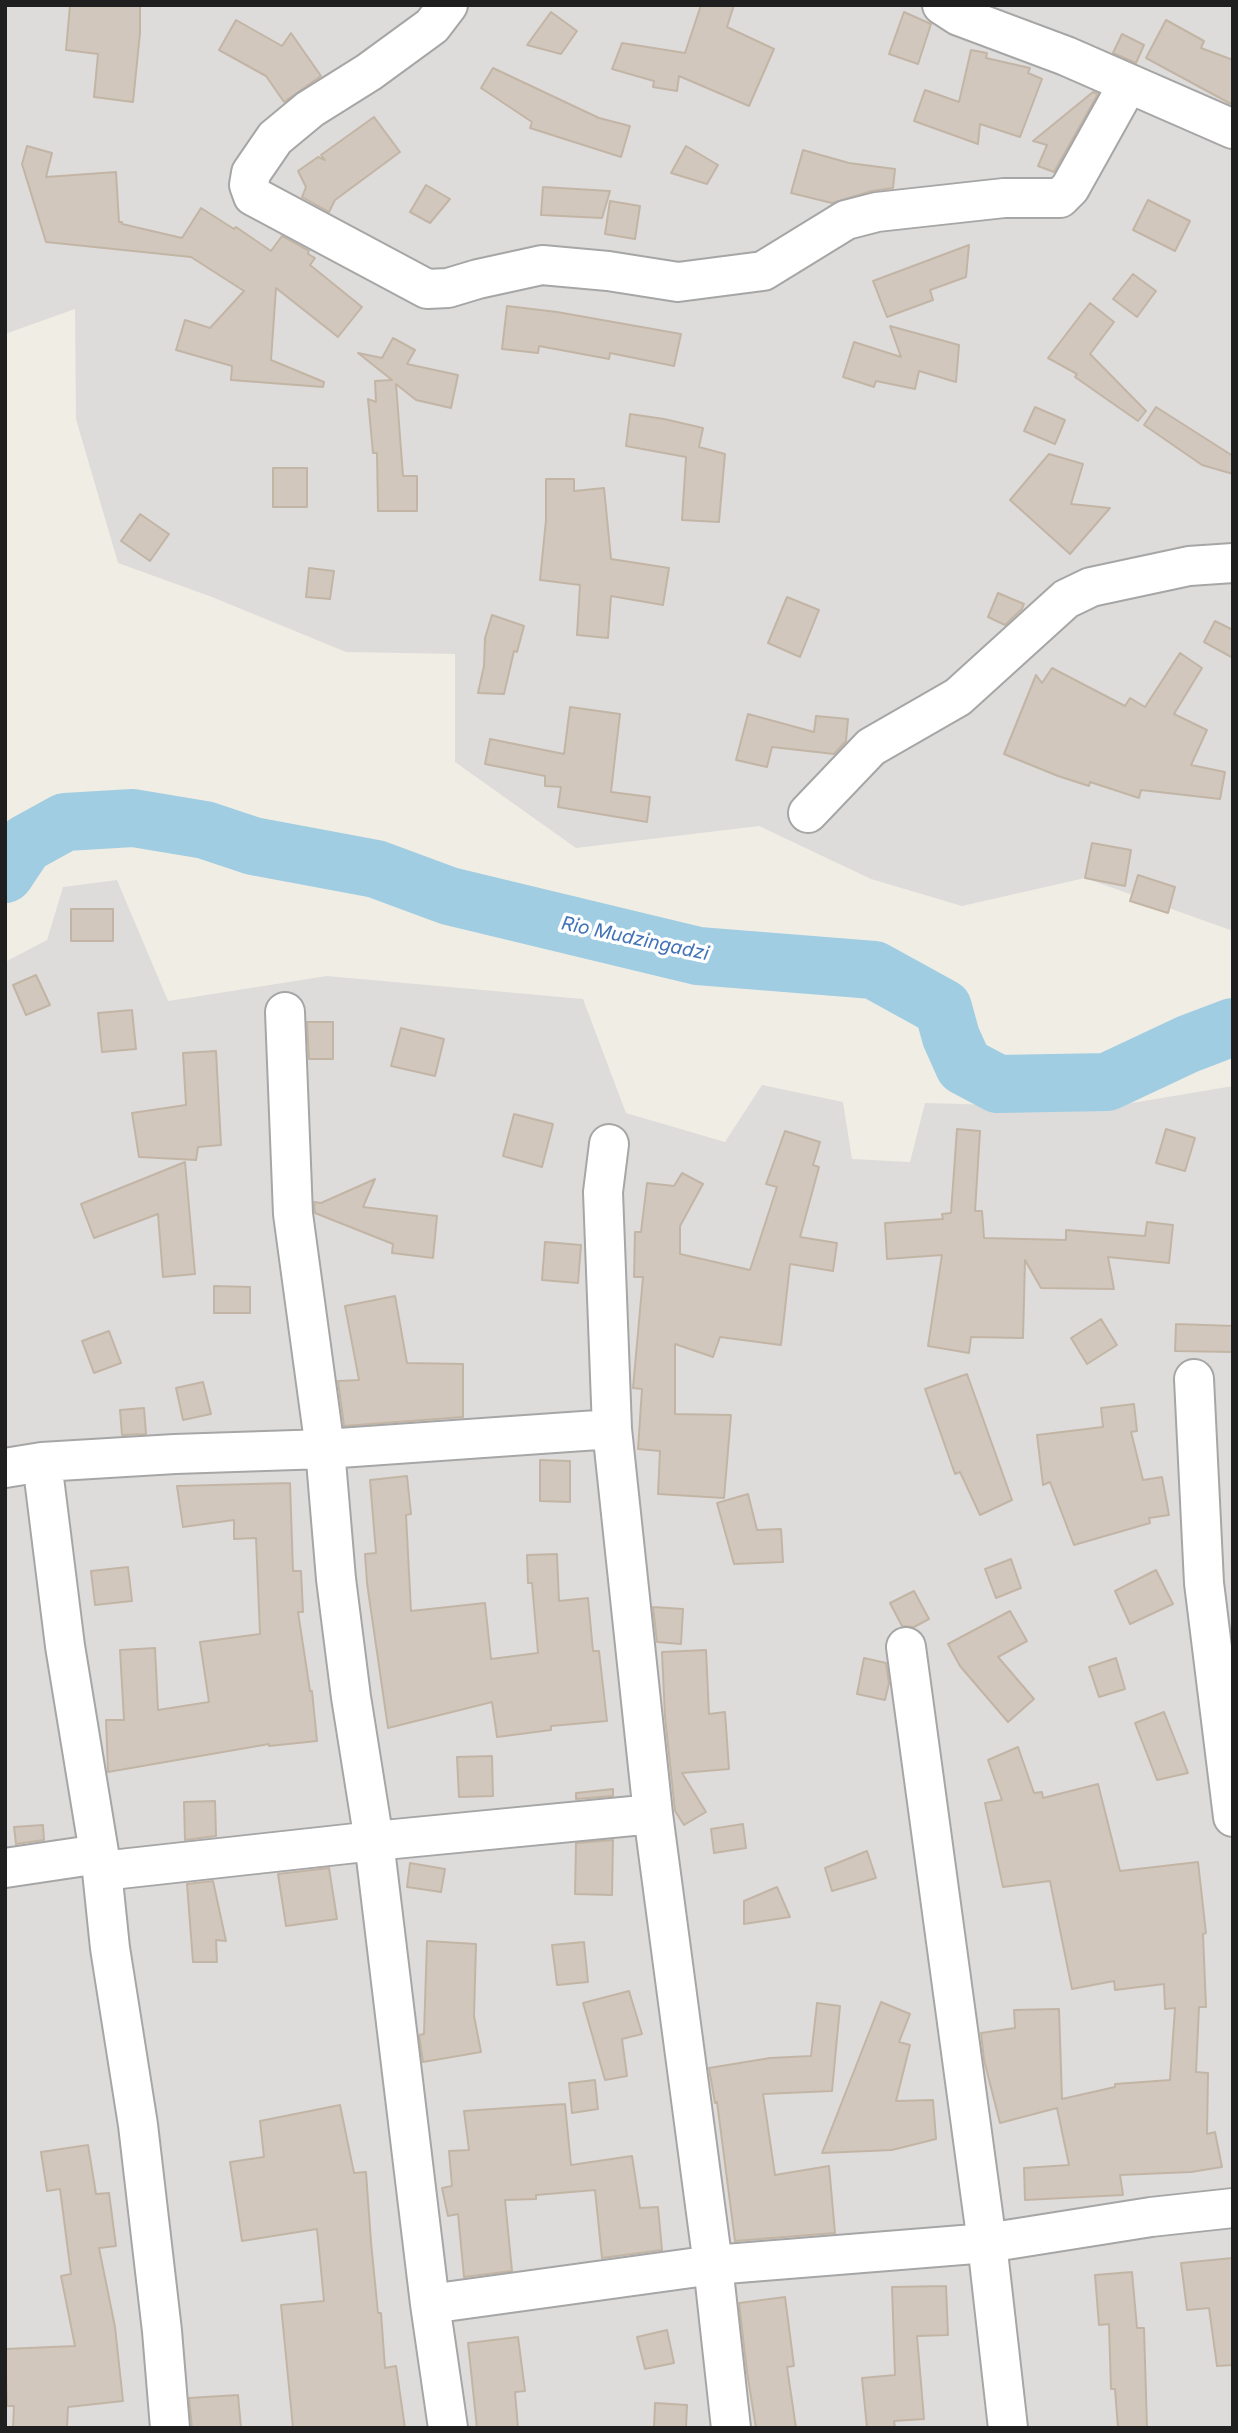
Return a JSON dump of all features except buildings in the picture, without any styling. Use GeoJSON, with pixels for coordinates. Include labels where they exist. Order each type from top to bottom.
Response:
{"type":"FeatureCollection","features":[{"type":"Feature","properties":{"kind":"street"},"geometry":{"type":"LineString","coordinates":[[448,5],[432,26],[369,72],[310,109],[275,138],[251,173],[249,185],[253,196],[427,289],[448,288],[542,265],[608,271],[678,282],[763,271],[846,220],[877,212],[1004,198],[1060,198],[1070,188],[1128,84]]}},
{"type":"Feature","properties":{"kind":"street"},"geometry":{"type":"LineString","coordinates":[[942,5],[958,16],[1066,56],[1233,129]]}},
{"type":"Feature","properties":{"kind":"street"},"geometry":{"type":"LineString","coordinates":[[808,813],[871,747],[908,723],[958,697],[1066,599],[1091,587],[1128,579],[1189,566],[1233,563]]}},
{"type":"Feature","properties":{"kind":"street"},"geometry":{"type":"LineString","coordinates":[[285,1012],[293,1214],[325,1449],[347,1670],[374,1841],[430,2304],[448,2428]]}},
{"type":"Feature","properties":{"kind":"street"},"geometry":{"type":"LineString","coordinates":[[610,1144],[603,1192],[612,1429],[653,1814],[713,2265],[731,2428]]}},
{"type":"Feature","properties":{"kind":"street"},"geometry":{"type":"LineString","coordinates":[[1194,1379],[1204,1583],[1233,1817]]}},
{"type":"Feature","properties":{"kind":"street"},"geometry":{"type":"LineString","coordinates":[[170,2428],[162,2331],[139,2138],[110,1948],[101,1862],[65,1646],[23,1465],[175,1454],[325,1449],[612,1429]]}},
{"type":"Feature","properties":{"kind":"street"},"geometry":{"type":"LineString","coordinates":[[906,1647],[987,2243],[1008,2428]]}},
{"type":"Feature","properties":{"kind":"street"},"geometry":{"type":"LineString","coordinates":[[5,1868],[374,1841],[653,1814]]}},
{"type":"Feature","properties":{"kind":"street"},"geometry":{"type":"LineString","coordinates":[[430,2304],[713,2265],[987,2243],[1151,2217],[1233,2208]]}},
{"type":"Feature","properties":{"kind":"shaded area"},"geometry":{"type":"Polygon","coordinates":[[[5,5],[1233,5],[1233,931],[1085,878],[962,906],[871,879],[759,826],[576,848],[455,762],[455,654],[346,652],[212,597],[118,563],[76,419],[75,309],[5,334],[5,5]]]}},
{"type":"Feature","properties":{"kind":"shaded area"},"geometry":{"type":"Polygon","coordinates":[[[117,880],[168,1001],[327,976],[583,999],[626,1113],[725,1142],[762,1085],[843,1102],[852,1159],[910,1162],[925,1103],[1102,1108],[1233,1086],[1233,2428],[5,2428],[5,962],[47,940],[63,887],[117,880]]]}},
{"type":"Feature","properties":{"kind":"waterway","name":"Rio Mudzingadzi"},"geometry":{"type":"LineString","coordinates":[[5,874],[25,844],[65,822],[133,818],[205,830],[253,846],[376,869],[449,896],[698,956],[874,970],[943,1008],[951,1037],[964,1066],[998,1084],[1107,1082],[1188,1044],[1233,1027]]}}]}
